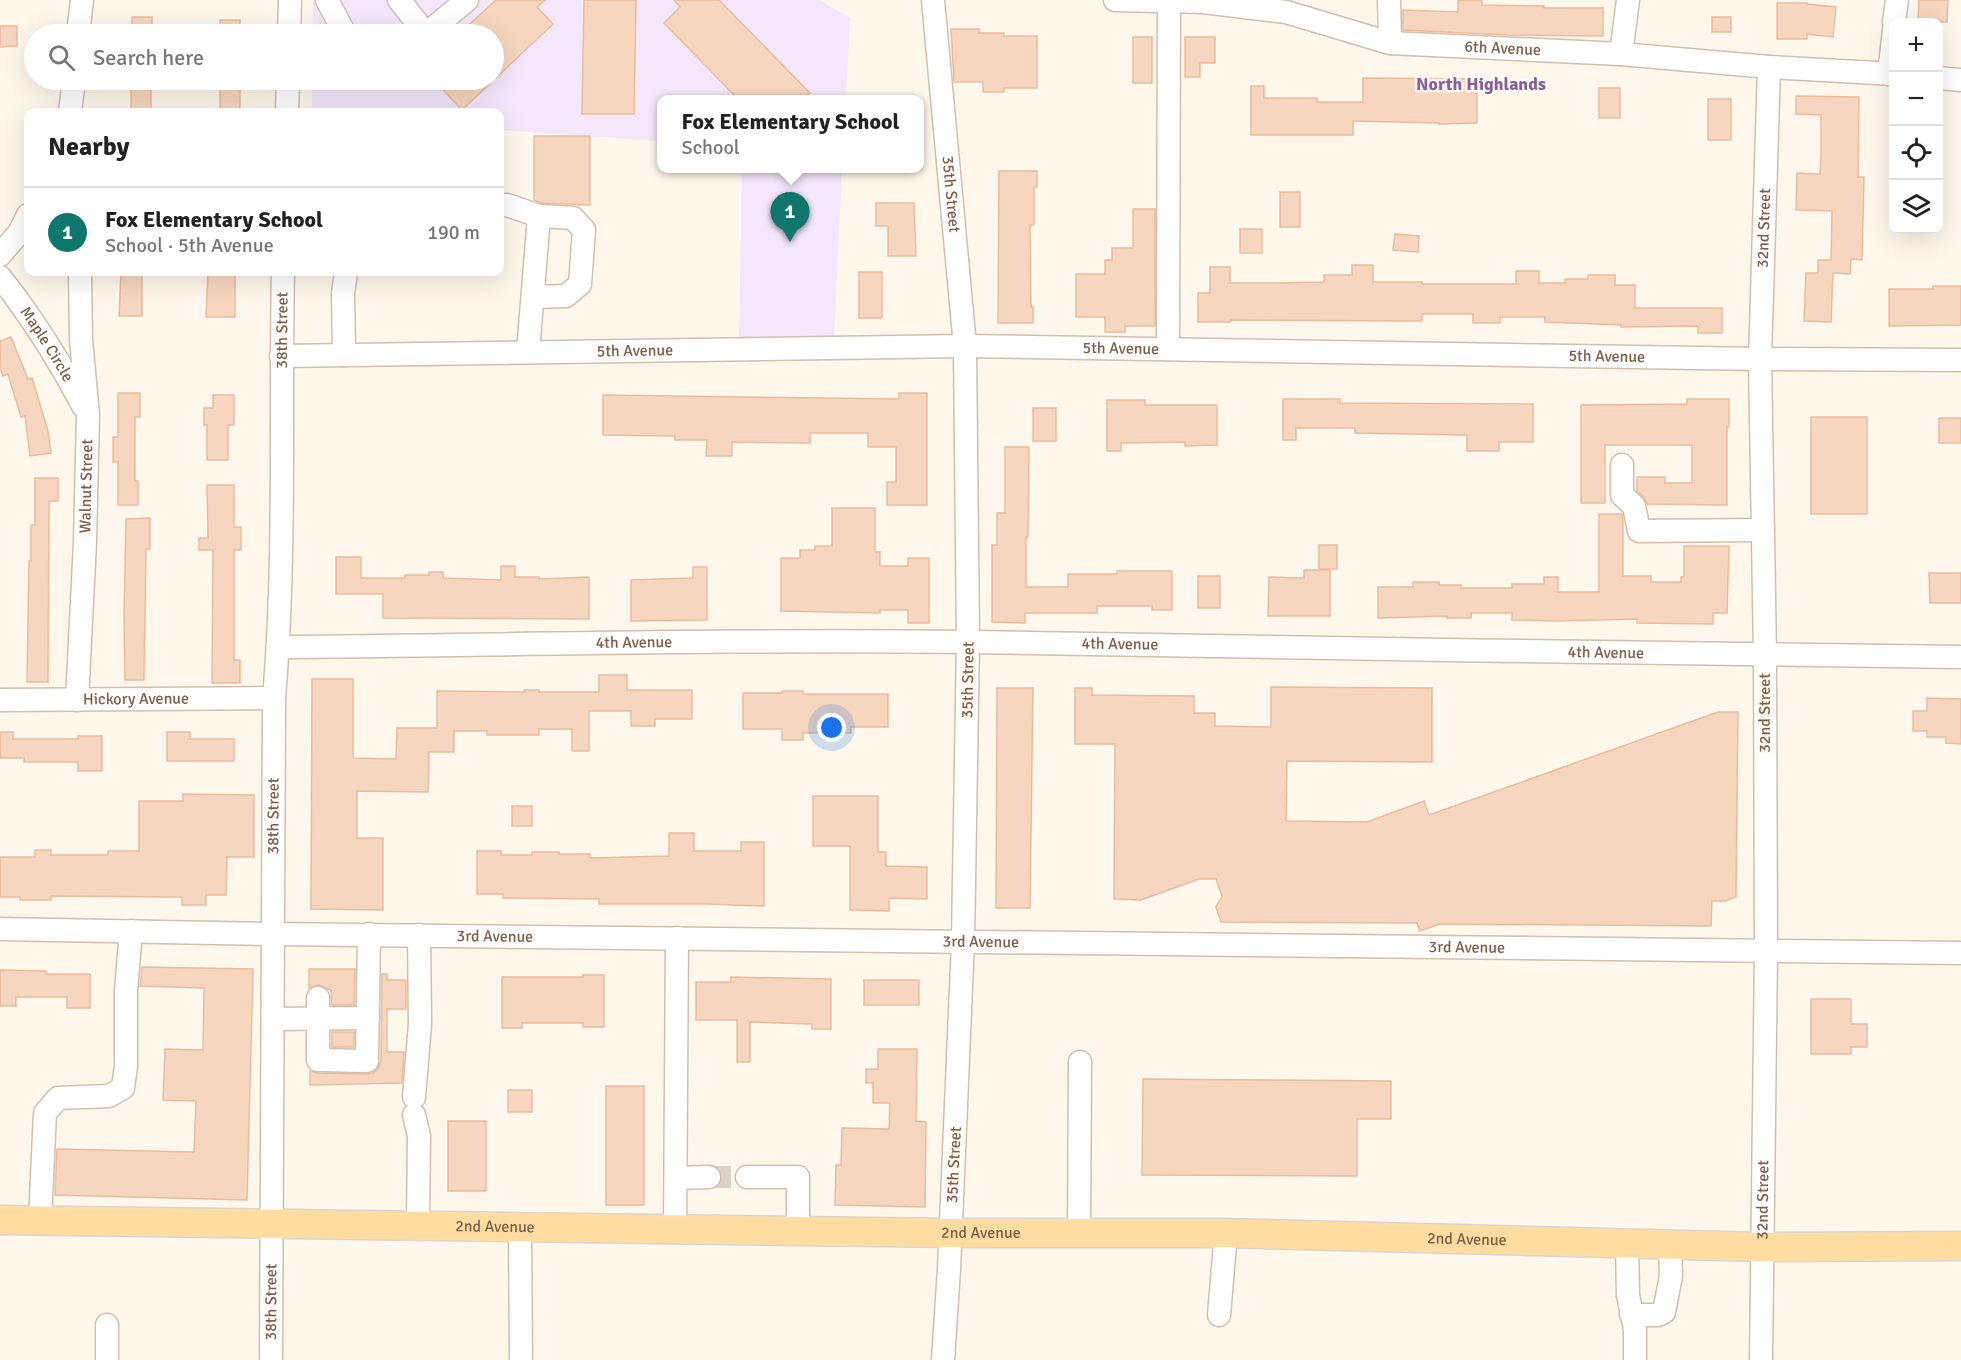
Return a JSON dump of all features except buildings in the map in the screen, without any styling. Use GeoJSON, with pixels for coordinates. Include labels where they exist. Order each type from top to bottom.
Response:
{"type":"FeatureCollection","features":[{"type":"Feature","properties":{"kind":"main road","name":"2nd Avenue"},"geometry":{"type":"LineString","coordinates":[[0,1220],[951,1233],[1226,1233],[1762,1247],[1961,1246]]}},
{"type":"Feature","properties":{"kind":"street"},"geometry":{"type":"LineString","coordinates":[[79,24],[82,0]]}},
{"type":"Feature","properties":{"kind":"street"},"geometry":{"type":"LineString","coordinates":[[289,24],[290,0]]}},
{"type":"Feature","properties":{"kind":"street"},"geometry":{"type":"LineString","coordinates":[[327,0],[339,24]]}},
{"type":"Feature","properties":{"kind":"street"},"geometry":{"type":"LineString","coordinates":[[338,0],[340,24]]}},
{"type":"Feature","properties":{"kind":"street"},"geometry":{"type":"LineString","coordinates":[[399,0],[418,24]]}},
{"type":"Feature","properties":{"kind":"street"},"geometry":{"type":"LineString","coordinates":[[438,24],[467,0]]}},
{"type":"Feature","properties":{"kind":"street","name":"35th Street"},"geometry":{"type":"LineString","coordinates":[[933,0],[965,346],[968,642],[963,941],[951,1233],[943,1360]]}},
{"type":"Feature","properties":{"kind":"street","name":"6th Avenue"},"geometry":{"type":"LineString","coordinates":[[1115,0],[1203,2],[1286,12],[1390,43],[1621,54],[1769,67],[1889,74]]}},
{"type":"Feature","properties":{"kind":"street"},"geometry":{"type":"LineString","coordinates":[[1389,0],[1390,43]]}},
{"type":"Feature","properties":{"kind":"street"},"geometry":{"type":"LineString","coordinates":[[1621,54],[1628,0]]}},
{"type":"Feature","properties":{"kind":"street"},"geometry":{"type":"LineString","coordinates":[[1895,18],[1897,0]]}},
{"type":"Feature","properties":{"kind":"street"},"geometry":{"type":"LineString","coordinates":[[1168,349],[1169,1]]}},
{"type":"Feature","properties":{"kind":"street","name":"32nd Street"},"geometry":{"type":"LineString","coordinates":[[1761,1360],[1766,951],[1765,656],[1760,359],[1769,67]]}},
{"type":"Feature","properties":{"kind":"street"},"geometry":{"type":"LineString","coordinates":[[1943,78],[1961,80]]}},
{"type":"Feature","properties":{"kind":"street"},"geometry":{"type":"LineString","coordinates":[[70,108],[73,90]]}},
{"type":"Feature","properties":{"kind":"street"},"geometry":{"type":"LineString","coordinates":[[287,108],[288,90]]}},
{"type":"Feature","properties":{"kind":"street"},"geometry":{"type":"LineString","coordinates":[[504,205],[538,216],[573,218],[584,230],[579,284],[566,296],[533,297]]}},
{"type":"Feature","properties":{"kind":"street"},"geometry":{"type":"LineString","coordinates":[[528,352],[538,216]]}},
{"type":"Feature","properties":{"kind":"street"},"geometry":{"type":"LineString","coordinates":[[0,255],[19,233],[24,223]]}},
{"type":"Feature","properties":{"kind":"street","name":"Walnut Street"},"geometry":{"type":"LineString","coordinates":[[77,700],[85,542],[88,415],[81,339],[80,276]]}},
{"type":"Feature","properties":{"kind":"street","name":"38th Street"},"geometry":{"type":"LineString","coordinates":[[272,1360],[274,698],[278,647],[283,478],[281,356],[283,276]]}},
{"type":"Feature","properties":{"kind":"street"},"geometry":{"type":"LineString","coordinates":[[344,355],[343,293],[345,276]]}},
{"type":"Feature","properties":{"kind":"street","name":"Maple Circle"},"geometry":{"type":"LineString","coordinates":[[0,277],[23,306],[58,360],[88,415]]}},
{"type":"Feature","properties":{"kind":"street","name":"5th Avenue"},"geometry":{"type":"LineString","coordinates":[[281,356],[965,346],[1760,359],[1961,360]]}},
{"type":"Feature","properties":{"kind":"street"},"geometry":{"type":"LineString","coordinates":[[1622,465],[1622,495],[1634,506],[1639,531],[1763,530]]}},
{"type":"Feature","properties":{"kind":"street","name":"4th Avenue"},"geometry":{"type":"LineString","coordinates":[[278,647],[968,642],[1765,656],[1961,657]]}},
{"type":"Feature","properties":{"kind":"street","name":"Hickory Avenue"},"geometry":{"type":"LineString","coordinates":[[0,700],[274,698]]}},
{"type":"Feature","properties":{"kind":"street","name":"3rd Avenue"},"geometry":{"type":"LineString","coordinates":[[0,929],[1961,953]]}},
{"type":"Feature","properties":{"kind":"street"},"geometry":{"type":"LineString","coordinates":[[40,1220],[45,1113],[58,1098],[109,1096],[123,1088],[126,1066],[126,991],[131,931]]}},
{"type":"Feature","properties":{"kind":"street"},"geometry":{"type":"LineString","coordinates":[[318,1008],[318,1060],[367,1061],[369,934]]}},
{"type":"Feature","properties":{"kind":"street"},"geometry":{"type":"LineString","coordinates":[[418,1226],[419,1136],[414,1106],[420,1024],[419,935]]}},
{"type":"Feature","properties":{"kind":"street"},"geometry":{"type":"LineString","coordinates":[[675,1229],[677,938]]}},
{"type":"Feature","properties":{"kind":"street"},"geometry":{"type":"LineString","coordinates":[[273,1019],[318,1008],[368,1018]]}},
{"type":"Feature","properties":{"kind":"street"},"geometry":{"type":"LineString","coordinates":[[1079,1233],[1080,1062]]}},
{"type":"Feature","properties":{"kind":"street"},"geometry":{"type":"LineString","coordinates":[[676,1178],[709,1177]]}},
{"type":"Feature","properties":{"kind":"street"},"geometry":{"type":"LineString","coordinates":[[747,1177],[798,1177],[798,1231]]}},
{"type":"Feature","properties":{"kind":"street"},"geometry":{"type":"LineString","coordinates":[[520,1227],[521,1360]]}},
{"type":"Feature","properties":{"kind":"street"},"geometry":{"type":"LineString","coordinates":[[1220,1315],[1226,1233]]}},
{"type":"Feature","properties":{"kind":"street"},"geometry":{"type":"LineString","coordinates":[[1627,1244],[1628,1295],[1635,1329],[1635,1360]]}},
{"type":"Feature","properties":{"kind":"street"},"geometry":{"type":"LineString","coordinates":[[1631,1315],[1658,1315],[1664,1312],[1671,1276],[1670,1245]]}},
{"type":"Feature","properties":{"kind":"street"},"geometry":{"type":"LineString","coordinates":[[107,1325],[107,1360]]}},
{"type":"Feature","properties":{"kind":"shaded area"},"geometry":{"type":"Polygon","coordinates":[[[313,0],[820,0],[850,18],[846,95],[657,95],[657,141],[504,130],[504,108],[312,108],[312,90],[504,90],[504,24],[312,24],[313,0]]]}},
{"type":"Feature","properties":{"kind":"shaded area"},"geometry":{"type":"Polygon","coordinates":[[[742,173],[842,173],[834,337],[739,338],[742,173]]]}},
{"type":"Feature","properties":{"kind":"tunnel"},"geometry":{"type":"LineString","coordinates":[[709,1177],[747,1177]]}},
{"type":"Feature","properties":{"kind":"place","name":"Fox Elementary School"},"geometry":{"type":"Point","coordinates":[790,242]}},
{"type":"Feature","properties":{"kind":"district","name":"North Highlands"},"geometry":{"type":"Point","coordinates":[1481,84]}}]}
